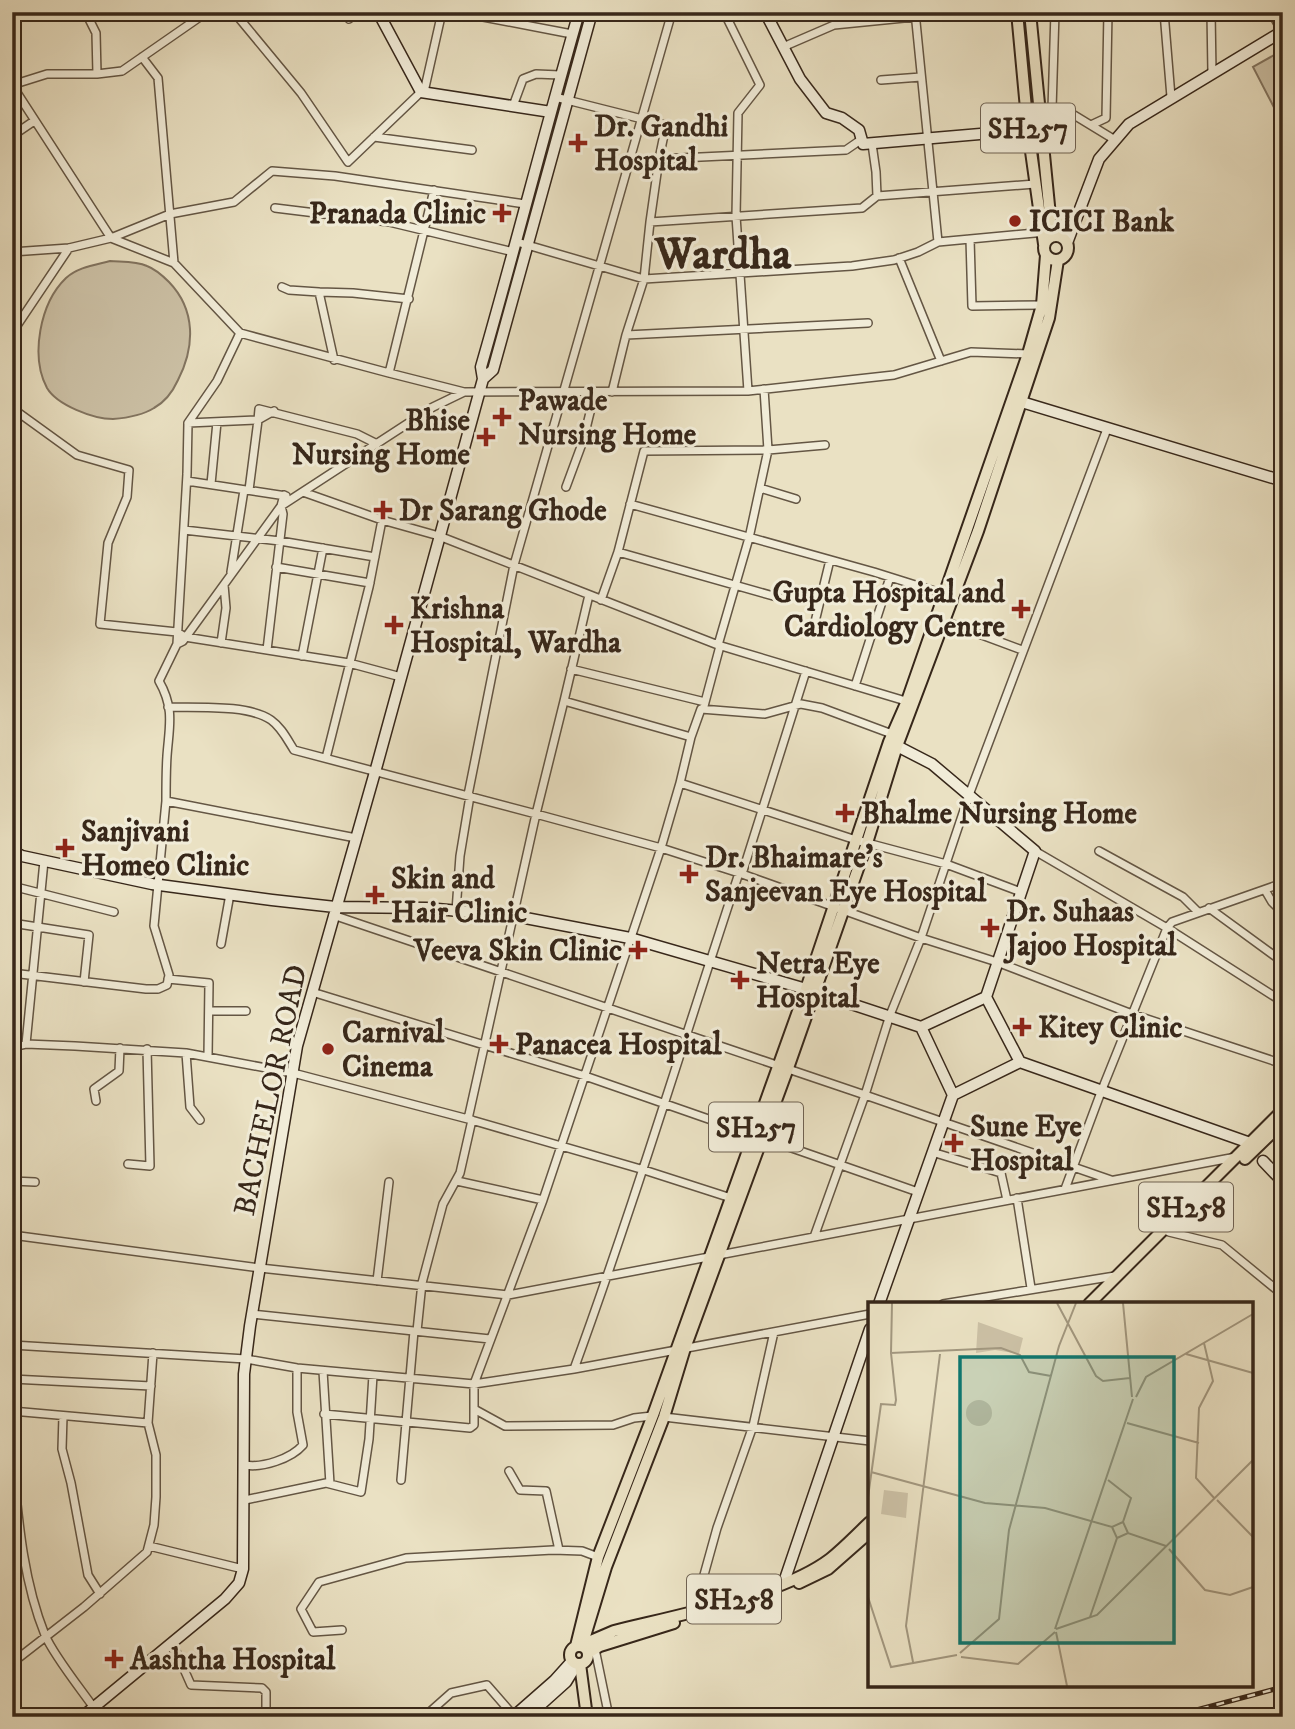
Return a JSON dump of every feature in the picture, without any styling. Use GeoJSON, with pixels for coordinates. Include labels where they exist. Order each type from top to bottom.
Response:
{"type":"FeatureCollection","features":[{"type":"Feature","properties":{"kind":"main road","name":"SH257"},"geometry":{"type":"LineString","coordinates":[[1017,12],[1035,184],[1048,237]]}},
{"type":"Feature","properties":{"kind":"main road","name":"SH257"},"geometry":{"type":"LineString","coordinates":[[861,841],[892,734],[910,702],[978,530],[1042,306],[1048,237],[1030,12]]}},
{"type":"Feature","properties":{"kind":"main road"},"geometry":{"type":"LineString","coordinates":[[1062,234],[1069,240],[1066,254],[1058,260],[1052,260],[1048,237],[1062,234]]}},
{"type":"Feature","properties":{"kind":"main road","name":"SH257"},"geometry":{"type":"LineString","coordinates":[[585,1649],[606,1567],[681,1349],[897,746],[944,594],[1051,310],[1058,260]]}},
{"type":"Feature","properties":{"kind":"main road","name":"SH258"},"geometry":{"type":"LineString","coordinates":[[1091,1302],[1169,1232],[1283,1111]]}},
{"type":"Feature","properties":{"kind":"main road","name":"SH258"},"geometry":{"type":"LineString","coordinates":[[1101,1302],[1121,1275],[1237,1157],[1283,1122]]}},
{"type":"Feature","properties":{"kind":"main road","name":"SH257"},"geometry":{"type":"LineString","coordinates":[[714,1256],[731,1198],[757,1137]]}},
{"type":"Feature","properties":{"kind":"main road","name":"SH257"},"geometry":{"type":"LineString","coordinates":[[585,1649],[598,1557],[658,1416]]}},
{"type":"Feature","properties":{"kind":"main road","name":"SH258"},"geometry":{"type":"LineString","coordinates":[[585,1649],[593,1640],[614,1631],[694,1611],[784,1582],[829,1559],[868,1524]]}},
{"type":"Feature","properties":{"kind":"main road","name":"SH258"},"geometry":{"type":"LineString","coordinates":[[585,1649],[786,1589],[828,1569],[868,1534]]}},
{"type":"Feature","properties":{"kind":"main road"},"geometry":{"type":"LineString","coordinates":[[576,1663],[587,1659],[585,1649],[570,1653],[576,1663],[587,1717]]}},
{"type":"Feature","properties":{"kind":"street"},"geometry":{"type":"LineString","coordinates":[[89,12],[89,19],[96,33],[97,74]]}},
{"type":"Feature","properties":{"kind":"street"},"geometry":{"type":"LineString","coordinates":[[207,12],[122,71],[47,74],[12,85],[111,238],[174,263],[240,333],[334,360],[464,393],[479,394],[748,391],[894,374],[971,352],[1028,354]]}},
{"type":"Feature","properties":{"kind":"street"},"geometry":{"type":"LineString","coordinates":[[234,12],[301,93],[348,162]]}},
{"type":"Feature","properties":{"kind":"street"},"geometry":{"type":"LineString","coordinates":[[379,12],[423,92]]}},
{"type":"Feature","properties":{"kind":"street"},"geometry":{"type":"LineString","coordinates":[[335,176],[423,92],[442,12]]}},
{"type":"Feature","properties":{"kind":"street"},"geometry":{"type":"LineString","coordinates":[[457,12],[572,34]]}},
{"type":"Feature","properties":{"kind":"street","name":"BACHELOR ROAD"},"geometry":{"type":"LineString","coordinates":[[82,1717],[225,1599],[239,1583],[243,1569],[246,1359],[297,1045],[376,771],[483,379],[493,370],[520,246],[525,204],[579,12]]}},
{"type":"Feature","properties":{"kind":"street","name":"BACHELOR ROAD"},"geometry":{"type":"LineString","coordinates":[[520,246],[592,12]]}},
{"type":"Feature","properties":{"kind":"street"},"geometry":{"type":"LineString","coordinates":[[456,911],[460,856],[469,796],[514,565],[672,12]]}},
{"type":"Feature","properties":{"kind":"street"},"geometry":{"type":"LineString","coordinates":[[724,12],[760,85],[738,113],[736,216],[748,391]]}},
{"type":"Feature","properties":{"kind":"street"},"geometry":{"type":"LineString","coordinates":[[765,12],[800,79],[826,113],[842,118],[859,130],[867,142],[876,173],[877,196]]}},
{"type":"Feature","properties":{"kind":"street"},"geometry":{"type":"LineString","coordinates":[[783,47],[834,25],[964,12]]}},
{"type":"Feature","properties":{"kind":"street"},"geometry":{"type":"LineString","coordinates":[[1052,109],[1055,12]]}},
{"type":"Feature","properties":{"kind":"street"},"geometry":{"type":"LineString","coordinates":[[1091,125],[1106,118],[1108,12]]}},
{"type":"Feature","properties":{"kind":"street"},"geometry":{"type":"LineString","coordinates":[[1164,12],[1171,97]]}},
{"type":"Feature","properties":{"kind":"street"},"geometry":{"type":"LineString","coordinates":[[1211,12],[1212,73]]}},
{"type":"Feature","properties":{"kind":"street"},"geometry":{"type":"LineString","coordinates":[[1069,240],[1100,159],[1129,124],[1282,31],[1271,12]]}},
{"type":"Feature","properties":{"kind":"street"},"geometry":{"type":"LineString","coordinates":[[916,15],[938,242]]}},
{"type":"Feature","properties":{"kind":"street"},"geometry":{"type":"LineString","coordinates":[[142,57],[158,78],[174,263]]}},
{"type":"Feature","properties":{"kind":"street"},"geometry":{"type":"LineString","coordinates":[[1035,67],[1052,68]]}},
{"type":"Feature","properties":{"kind":"street"},"geometry":{"type":"LineString","coordinates":[[513,106],[523,79],[536,74],[560,75]]}},
{"type":"Feature","properties":{"kind":"street"},"geometry":{"type":"LineString","coordinates":[[881,80],[922,77]]}},
{"type":"Feature","properties":{"kind":"street"},"geometry":{"type":"LineString","coordinates":[[423,92],[551,112]]}},
{"type":"Feature","properties":{"kind":"street"},"geometry":{"type":"LineString","coordinates":[[555,97],[666,125],[659,159],[644,279],[612,392]]}},
{"type":"Feature","properties":{"kind":"street"},"geometry":{"type":"LineString","coordinates":[[1039,111],[1052,109],[1074,115],[1115,140]]}},
{"type":"Feature","properties":{"kind":"street"},"geometry":{"type":"LineString","coordinates":[[12,136],[34,121]]}},
{"type":"Feature","properties":{"kind":"street"},"geometry":{"type":"LineString","coordinates":[[659,159],[846,150],[867,142],[928,140],[1028,130]]}},
{"type":"Feature","properties":{"kind":"street"},"geometry":{"type":"LineString","coordinates":[[374,137],[472,150]]}},
{"type":"Feature","properties":{"kind":"street"},"geometry":{"type":"LineString","coordinates":[[12,252],[69,248],[111,238],[170,214],[234,202],[272,171],[335,176],[525,204]]}},
{"type":"Feature","properties":{"kind":"street"},"geometry":{"type":"LineString","coordinates":[[650,222],[862,208],[877,196],[1035,184]]}},
{"type":"Feature","properties":{"kind":"street"},"geometry":{"type":"LineString","coordinates":[[389,373],[434,190]]}},
{"type":"Feature","properties":{"kind":"street"},"geometry":{"type":"LineString","coordinates":[[275,208],[389,222],[425,232],[520,246],[644,279],[813,270],[899,258],[938,242],[1048,237]]}},
{"type":"Feature","properties":{"kind":"street"},"geometry":{"type":"LineString","coordinates":[[970,239],[972,306],[1042,306]]}},
{"type":"Feature","properties":{"kind":"street"},"geometry":{"type":"LineString","coordinates":[[12,333],[69,248]]}},
{"type":"Feature","properties":{"kind":"street"},"geometry":{"type":"LineString","coordinates":[[899,258],[941,361]]}},
{"type":"Feature","properties":{"kind":"street"},"geometry":{"type":"LineString","coordinates":[[282,286],[289,290],[409,299]]}},
{"type":"Feature","properties":{"kind":"street"},"geometry":{"type":"LineString","coordinates":[[319,292],[334,360]]}},
{"type":"Feature","properties":{"kind":"street"},"geometry":{"type":"LineString","coordinates":[[626,335],[868,323]]}},
{"type":"Feature","properties":{"kind":"street"},"geometry":{"type":"LineString","coordinates":[[12,973],[158,989],[167,985],[163,951],[154,926],[171,724],[166,693],[159,681],[177,644],[188,423],[217,381],[240,333]]}},
{"type":"Feature","properties":{"kind":"street"},"geometry":{"type":"LineString","coordinates":[[324,1414],[470,1427],[474,1425],[474,1384],[544,1200],[661,848],[691,737],[704,706],[749,538],[768,450],[764,389]]}},
{"type":"Feature","properties":{"kind":"street"},"geometry":{"type":"LineString","coordinates":[[566,487],[583,441],[595,392]]}},
{"type":"Feature","properties":{"kind":"street"},"geometry":{"type":"LineString","coordinates":[[281,506],[433,407],[464,393]]}},
{"type":"Feature","properties":{"kind":"street"},"geometry":{"type":"LineString","coordinates":[[1016,400],[1283,481]]}},
{"type":"Feature","properties":{"kind":"street"},"geometry":{"type":"LineString","coordinates":[[12,408],[77,456],[130,470],[127,497],[108,543],[100,624],[177,632],[186,637],[349,663],[401,677]]}},
{"type":"Feature","properties":{"kind":"street"},"geometry":{"type":"LineString","coordinates":[[231,575],[259,409],[357,434],[377,444]]}},
{"type":"Feature","properties":{"kind":"street"},"geometry":{"type":"LineString","coordinates":[[188,423],[258,419]]}},
{"type":"Feature","properties":{"kind":"street"},"geometry":{"type":"LineString","coordinates":[[211,485],[217,422]]}},
{"type":"Feature","properties":{"kind":"street"},"geometry":{"type":"LineString","coordinates":[[814,1237],[969,795],[1107,429]]}},
{"type":"Feature","properties":{"kind":"street"},"geometry":{"type":"LineString","coordinates":[[601,600],[618,551],[644,451],[768,450],[825,445]]}},
{"type":"Feature","properties":{"kind":"street"},"geometry":{"type":"LineString","coordinates":[[187,481],[299,495],[439,536],[719,646],[910,702]]}},
{"type":"Feature","properties":{"kind":"street"},"geometry":{"type":"LineString","coordinates":[[760,488],[796,499]]}},
{"type":"Feature","properties":{"kind":"street"},"geometry":{"type":"LineString","coordinates":[[177,644],[186,637],[259,538],[281,506],[284,495]]}},
{"type":"Feature","properties":{"kind":"street"},"geometry":{"type":"LineString","coordinates":[[630,504],[944,594]]}},
{"type":"Feature","properties":{"kind":"street"},"geometry":{"type":"LineString","coordinates":[[267,650],[283,514],[281,506]]}},
{"type":"Feature","properties":{"kind":"street"},"geometry":{"type":"LineString","coordinates":[[326,758],[370,583],[382,520]]}},
{"type":"Feature","properties":{"kind":"street"},"geometry":{"type":"LineString","coordinates":[[184,530],[259,538],[375,557]]}},
{"type":"Feature","properties":{"kind":"street"},"geometry":{"type":"LineString","coordinates":[[302,656],[323,548]]}},
{"type":"Feature","properties":{"kind":"street"},"geometry":{"type":"LineString","coordinates":[[618,551],[784,598]]}},
{"type":"Feature","properties":{"kind":"street"},"geometry":{"type":"LineString","coordinates":[[813,630],[830,560]]}},
{"type":"Feature","properties":{"kind":"street"},"geometry":{"type":"LineString","coordinates":[[276,567],[370,583]]}},
{"type":"Feature","properties":{"kind":"street"},"geometry":{"type":"LineString","coordinates":[[855,686],[890,577]]}},
{"type":"Feature","properties":{"kind":"street"},"geometry":{"type":"LineString","coordinates":[[221,642],[226,608],[224,584]]}},
{"type":"Feature","properties":{"kind":"street"},"geometry":{"type":"LineString","coordinates":[[401,1480],[409,1378],[422,1286],[444,1200],[457,1181],[536,814],[589,595]]}},
{"type":"Feature","properties":{"kind":"street"},"geometry":{"type":"LineString","coordinates":[[944,621],[1023,650]]}},
{"type":"Feature","properties":{"kind":"street"},"geometry":{"type":"LineString","coordinates":[[571,669],[704,706],[765,714],[801,705],[822,708],[892,734]]}},
{"type":"Feature","properties":{"kind":"street"},"geometry":{"type":"LineString","coordinates":[[574,1369],[645,1170],[708,961],[740,874],[806,671]]}},
{"type":"Feature","properties":{"kind":"street"},"geometry":{"type":"LineString","coordinates":[[564,701],[691,737]]}},
{"type":"Feature","properties":{"kind":"street"},"geometry":{"type":"LineString","coordinates":[[168,707],[235,710],[269,718],[281,729],[294,750],[661,848],[997,962],[1132,1014],[1283,1064]]}},
{"type":"Feature","properties":{"kind":"street"},"geometry":{"type":"LineString","coordinates":[[897,746],[932,764],[1035,851],[1167,928],[1283,1002]]}},
{"type":"Feature","properties":{"kind":"street"},"geometry":{"type":"LineString","coordinates":[[680,783],[861,841],[946,864],[1021,892]]}},
{"type":"Feature","properties":{"kind":"street"},"geometry":{"type":"LineString","coordinates":[[166,801],[356,838]]}},
{"type":"Feature","properties":{"kind":"street"},"geometry":{"type":"LineString","coordinates":[[12,851],[44,861],[156,885],[334,911],[456,911],[515,916],[630,938],[810,990],[920,1027],[953,1095]]}},
{"type":"Feature","properties":{"kind":"street"},"geometry":{"type":"LineString","coordinates":[[1035,851],[986,998],[1020,1062],[1252,1146],[1263,1161],[1281,1176]]}},
{"type":"Feature","properties":{"kind":"street"},"geometry":{"type":"LineString","coordinates":[[1099,851],[1183,897],[1198,912]]}},
{"type":"Feature","properties":{"kind":"street"},"geometry":{"type":"LineString","coordinates":[[26,1044],[44,861]]}},
{"type":"Feature","properties":{"kind":"street"},"geometry":{"type":"LineString","coordinates":[[1065,1189],[1167,928],[1172,922],[1283,883]]}},
{"type":"Feature","properties":{"kind":"street"},"geometry":{"type":"LineString","coordinates":[[12,886],[114,912]]}},
{"type":"Feature","properties":{"kind":"street"},"geometry":{"type":"LineString","coordinates":[[1265,890],[1272,902],[1283,912]]}},
{"type":"Feature","properties":{"kind":"street"},"geometry":{"type":"LineString","coordinates":[[221,944],[230,894]]}},
{"type":"Feature","properties":{"kind":"street"},"geometry":{"type":"LineString","coordinates":[[1209,908],[1283,962]]}},
{"type":"Feature","properties":{"kind":"street"},"geometry":{"type":"LineString","coordinates":[[334,911],[502,972],[784,1066],[1111,1181]]}},
{"type":"Feature","properties":{"kind":"street"},"geometry":{"type":"LineString","coordinates":[[12,923],[89,935],[85,982]]}},
{"type":"Feature","properties":{"kind":"street"},"geometry":{"type":"LineString","coordinates":[[168,979],[209,983],[208,1057]]}},
{"type":"Feature","properties":{"kind":"street"},"geometry":{"type":"LineString","coordinates":[[312,992],[585,1076],[918,1192]]}},
{"type":"Feature","properties":{"kind":"street"},"geometry":{"type":"LineString","coordinates":[[920,1027],[986,998]]}},
{"type":"Feature","properties":{"kind":"street"},"geometry":{"type":"LineString","coordinates":[[210,1011],[246,1012]]}},
{"type":"Feature","properties":{"kind":"street"},"geometry":{"type":"LineString","coordinates":[[12,1047],[26,1044],[147,1049],[186,1053],[293,1073],[470,1120],[645,1170],[731,1198]]}},
{"type":"Feature","properties":{"kind":"street"},"geometry":{"type":"LineString","coordinates":[[96,1101],[94,1089],[120,1071],[120,1048]]}},
{"type":"Feature","properties":{"kind":"street"},"geometry":{"type":"LineString","coordinates":[[128,1164],[150,1166],[147,1049]]}},
{"type":"Feature","properties":{"kind":"street"},"geometry":{"type":"LineString","coordinates":[[186,1053],[190,1107],[200,1120]]}},
{"type":"Feature","properties":{"kind":"street"},"geometry":{"type":"LineString","coordinates":[[880,1302],[953,1095],[1020,1062]]}},
{"type":"Feature","properties":{"kind":"street"},"geometry":{"type":"LineString","coordinates":[[932,1152],[1001,1173],[1007,1200]]}},
{"type":"Feature","properties":{"kind":"street"},"geometry":{"type":"LineString","coordinates":[[12,1235],[260,1268],[508,1295],[1237,1157]]}},
{"type":"Feature","properties":{"kind":"street"},"geometry":{"type":"LineString","coordinates":[[12,1181],[35,1182]]}},
{"type":"Feature","properties":{"kind":"street"},"geometry":{"type":"LineString","coordinates":[[457,1181],[544,1200]]}},
{"type":"Feature","properties":{"kind":"street"},"geometry":{"type":"LineString","coordinates":[[377,1281],[388,1182]]}},
{"type":"Feature","properties":{"kind":"street"},"geometry":{"type":"LineString","coordinates":[[1017,1198],[1031,1288]]}},
{"type":"Feature","properties":{"kind":"street"},"geometry":{"type":"LineString","coordinates":[[1169,1232],[1222,1245],[1283,1295]]}},
{"type":"Feature","properties":{"kind":"street"},"geometry":{"type":"LineString","coordinates":[[954,1302],[1121,1275]]}},
{"type":"Feature","properties":{"kind":"street"},"geometry":{"type":"LineString","coordinates":[[252,1314],[489,1339]]}},
{"type":"Feature","properties":{"kind":"street"},"geometry":{"type":"LineString","coordinates":[[12,1345],[246,1359],[323,1371],[474,1384],[574,1369],[868,1314]]}},
{"type":"Feature","properties":{"kind":"street"},"geometry":{"type":"LineString","coordinates":[[694,1611],[717,1528],[753,1426],[774,1332]]}},
{"type":"Feature","properties":{"kind":"street"},"geometry":{"type":"LineString","coordinates":[[784,1582],[868,1335]]}},
{"type":"Feature","properties":{"kind":"street"},"geometry":{"type":"LineString","coordinates":[[12,1663],[100,1594],[147,1552],[154,1525],[156,1487],[156,1455],[148,1423],[153,1353]]}},
{"type":"Feature","properties":{"kind":"street"},"geometry":{"type":"LineString","coordinates":[[245,1465],[257,1467],[296,1453],[303,1445],[297,1412],[297,1368]]}},
{"type":"Feature","properties":{"kind":"street"},"geometry":{"type":"LineString","coordinates":[[323,1371],[330,1484]]}},
{"type":"Feature","properties":{"kind":"street"},"geometry":{"type":"LineString","coordinates":[[245,1500],[326,1483],[362,1492],[373,1375]]}},
{"type":"Feature","properties":{"kind":"street"},"geometry":{"type":"LineString","coordinates":[[12,1379],[150,1386]]}},
{"type":"Feature","properties":{"kind":"street"},"geometry":{"type":"LineString","coordinates":[[474,1409],[505,1426],[612,1425],[634,1418],[658,1416],[868,1441]]}},
{"type":"Feature","properties":{"kind":"street"},"geometry":{"type":"LineString","coordinates":[[12,1411],[148,1423]]}},
{"type":"Feature","properties":{"kind":"street"},"geometry":{"type":"LineString","coordinates":[[63,1416],[62,1449],[88,1575],[100,1594]]}},
{"type":"Feature","properties":{"kind":"street"},"geometry":{"type":"LineString","coordinates":[[12,1454],[29,1584],[46,1637],[94,1708]]}},
{"type":"Feature","properties":{"kind":"street"},"geometry":{"type":"LineString","coordinates":[[509,1471],[520,1490],[547,1491],[559,1550]]}},
{"type":"Feature","properties":{"kind":"street"},"geometry":{"type":"LineString","coordinates":[[12,1546],[23,1545]]}},
{"type":"Feature","properties":{"kind":"street"},"geometry":{"type":"LineString","coordinates":[[149,1546],[243,1569]]}},
{"type":"Feature","properties":{"kind":"street"},"geometry":{"type":"LineString","coordinates":[[342,1630],[313,1632],[301,1609],[319,1582],[406,1558],[559,1550],[582,1551],[598,1557]]}},
{"type":"Feature","properties":{"kind":"street"},"geometry":{"type":"LineString","coordinates":[[173,1642],[191,1685],[262,1688],[266,1692],[266,1717]]}},
{"type":"Feature","properties":{"kind":"street"},"geometry":{"type":"LineString","coordinates":[[585,1649],[609,1717]]}},
{"type":"Feature","properties":{"kind":"street"},"geometry":{"type":"LineString","coordinates":[[424,1717],[451,1693],[487,1685],[513,1716],[576,1663]]}},
{"type":"Feature","properties":{"kind":"street"},"geometry":{"type":"LineString","coordinates":[[527,1717],[566,1682],[576,1663]]}},
{"type":"Feature","properties":{"kind":"street"},"geometry":{"type":"LineString","coordinates":[[1272,1717],[1283,1714]]}},
{"type":"Feature","properties":{"kind":"shaded area"},"geometry":{"type":"Polygon","coordinates":[[[1283,50],[1283,120],[1281,121],[1253,67],[1283,50]]]}},
{"type":"Feature","properties":{"kind":"shaded area"},"geometry":{"type":"Polygon","coordinates":[[[110,261],[143,264],[162,275],[184,304],[190,329],[188,355],[168,396],[145,413],[113,419],[76,410],[59,400],[47,388],[39,361],[40,330],[57,289],[76,271],[110,261]]]}},
{"type":"Feature","properties":{"kind":"railway"},"geometry":{"type":"LineString","coordinates":[[1170,1717],[1283,1687]]}},
{"type":"Feature","properties":{"kind":"place","name":"Dr. Gandhi Hospital"},"geometry":{"type":"Point","coordinates":[578,143]}},
{"type":"Feature","properties":{"kind":"place","name":"Pranada Clinic"},"geometry":{"type":"Point","coordinates":[502,213]}},
{"type":"Feature","properties":{"kind":"place","name":"ICICI Bank"},"geometry":{"type":"Point","coordinates":[1015,221]}},
{"type":"Feature","properties":{"kind":"place","name":"Pawade Nursing Home"},"geometry":{"type":"Point","coordinates":[502,417]}},
{"type":"Feature","properties":{"kind":"place","name":"Bhise Nursing Home"},"geometry":{"type":"Point","coordinates":[486,437]}},
{"type":"Feature","properties":{"kind":"place","name":"Dr Sarang Ghode"},"geometry":{"type":"Point","coordinates":[383,510]}},
{"type":"Feature","properties":{"kind":"place","name":"Gupta Hospital and Cardiology Centre"},"geometry":{"type":"Point","coordinates":[1021,609]}},
{"type":"Feature","properties":{"kind":"place","name":"Krishna Hospital, Wardha"},"geometry":{"type":"Point","coordinates":[394,625]}},
{"type":"Feature","properties":{"kind":"place","name":"Bhalme Nursing Home"},"geometry":{"type":"Point","coordinates":[845,813]}},
{"type":"Feature","properties":{"kind":"place","name":"Sanjivani Homeo Clinic"},"geometry":{"type":"Point","coordinates":[65,848]}},
{"type":"Feature","properties":{"kind":"place","name":"Dr. Bhaimare's Sanjeevan Eye Hospital"},"geometry":{"type":"Point","coordinates":[689,874]}},
{"type":"Feature","properties":{"kind":"place","name":"Skin and Hair Clinic"},"geometry":{"type":"Point","coordinates":[375,895]}},
{"type":"Feature","properties":{"kind":"place","name":"Dr. Suhaas Jajoo Hospital"},"geometry":{"type":"Point","coordinates":[990,928]}},
{"type":"Feature","properties":{"kind":"place","name":"Veeva Skin Clinic"},"geometry":{"type":"Point","coordinates":[638,950]}},
{"type":"Feature","properties":{"kind":"place","name":"Netra Eye Hospital"},"geometry":{"type":"Point","coordinates":[740,980]}},
{"type":"Feature","properties":{"kind":"place","name":"Kitey Clinic"},"geometry":{"type":"Point","coordinates":[1022,1027]}},
{"type":"Feature","properties":{"kind":"place","name":"Panacea Hospital"},"geometry":{"type":"Point","coordinates":[499,1044]}},
{"type":"Feature","properties":{"kind":"place","name":"Carnival Cinema"},"geometry":{"type":"Point","coordinates":[328,1049]}},
{"type":"Feature","properties":{"kind":"place","name":"Sune Eye Hospital"},"geometry":{"type":"Point","coordinates":[954,1143]}},
{"type":"Feature","properties":{"kind":"place","name":"Aashtha Hospital"},"geometry":{"type":"Point","coordinates":[114,1659]}},
{"type":"Feature","properties":{"kind":"district","name":"Wardha"},"geometry":{"type":"Point","coordinates":[723,253]}}]}
